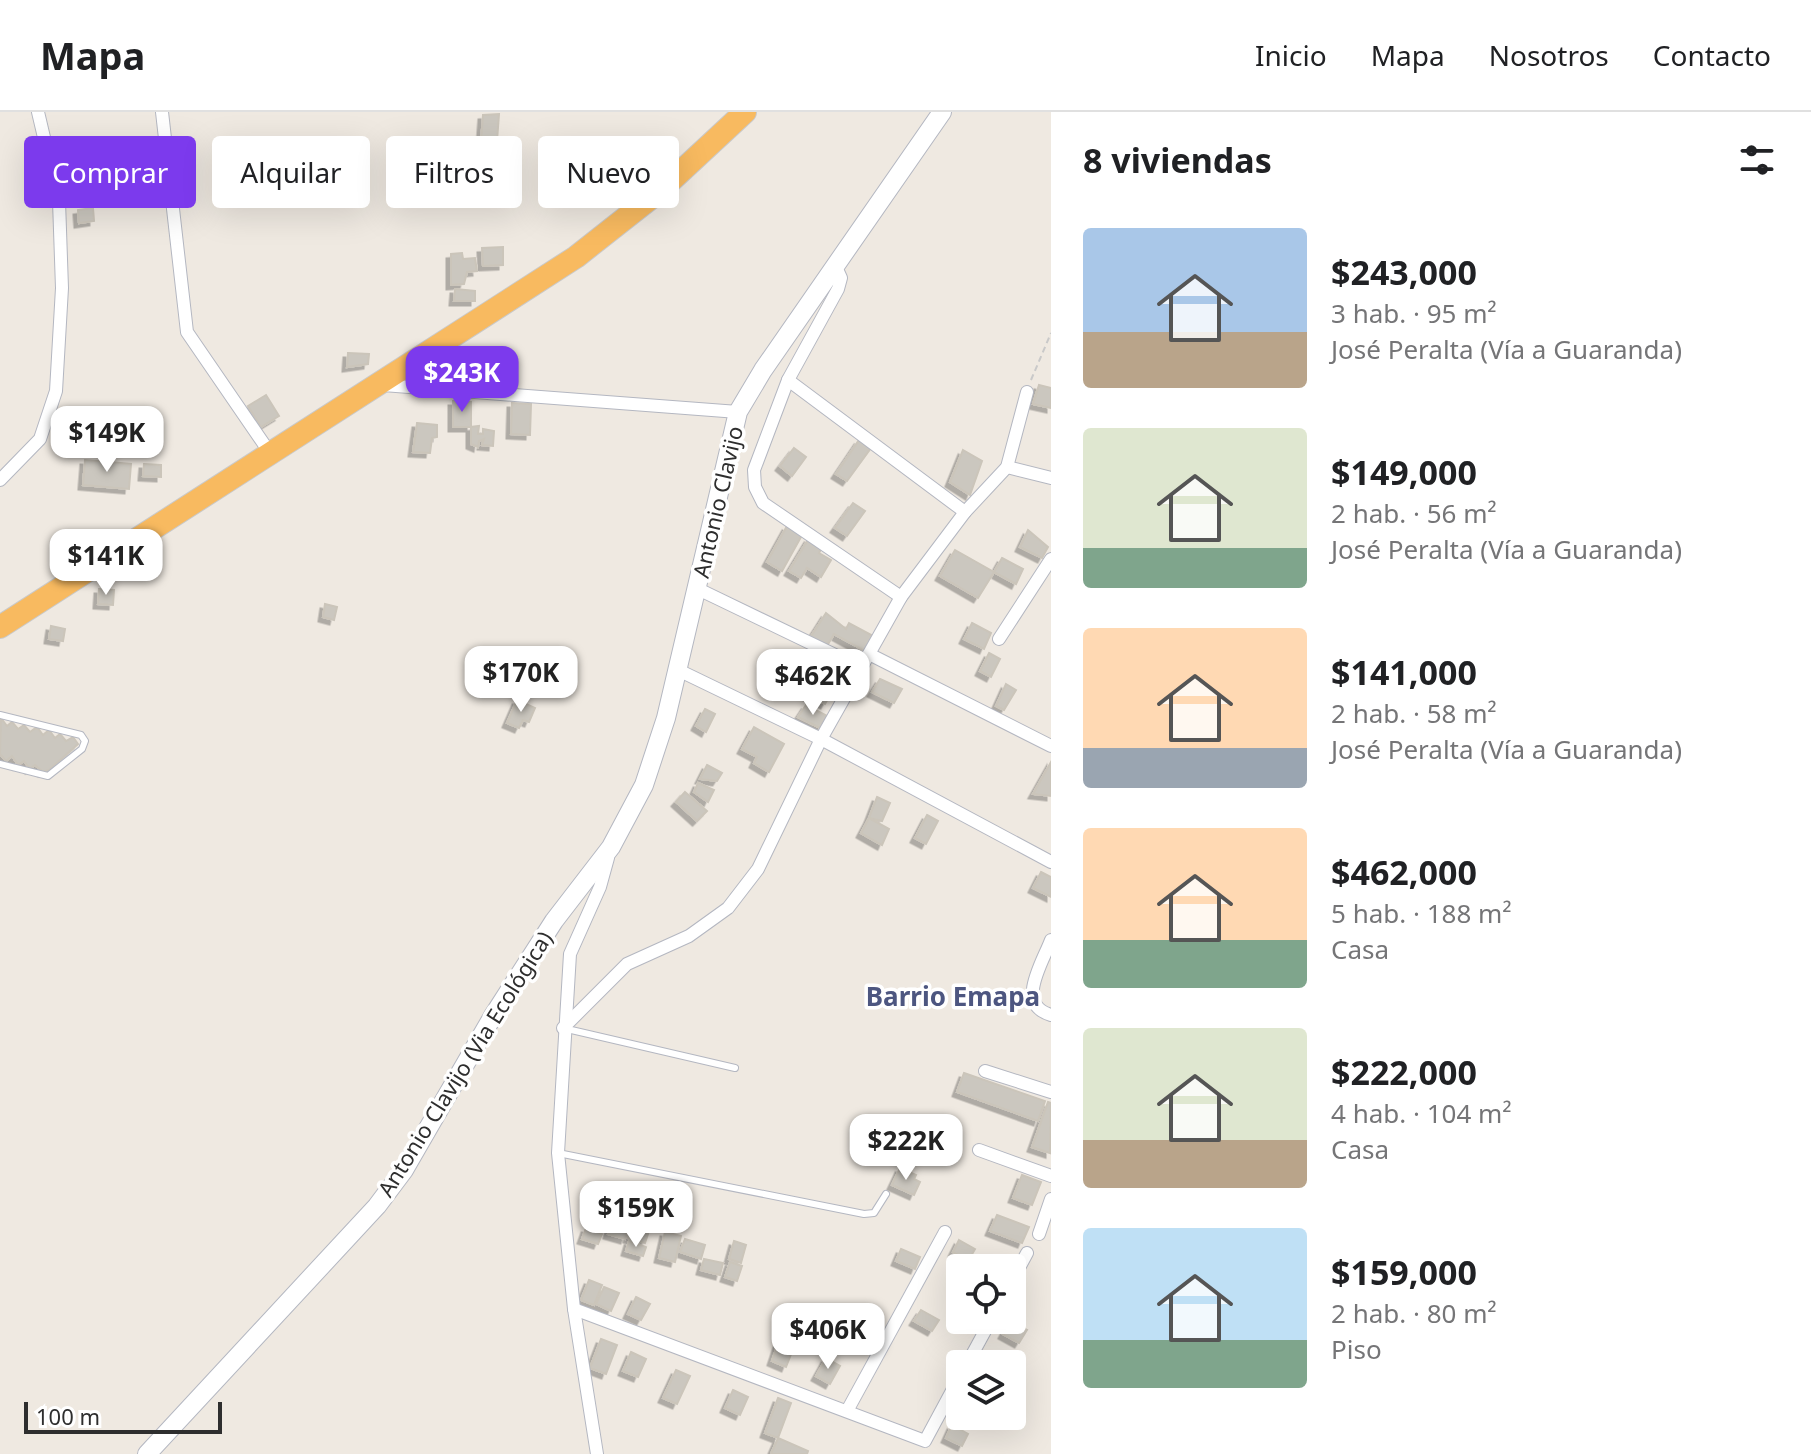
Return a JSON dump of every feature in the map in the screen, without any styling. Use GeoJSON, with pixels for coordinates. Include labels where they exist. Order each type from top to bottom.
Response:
{"type":"FeatureCollection","features":[{"type":"Feature","properties":{"kind":"highway"},"geometry":{"type":"LineString","coordinates":[[0,627],[576,257],[661,190],[745,112]]}},
{"type":"Feature","properties":{"kind":"main road","name":"Antonio Clavijo"},"geometry":{"type":"LineString","coordinates":[[554,921],[611,847],[644,785],[666,718],[738,412],[763,370],[942,112]]}},
{"type":"Feature","properties":{"kind":"main road","name":"Antonio Clavijo (Via Ecológica)"},"geometry":{"type":"LineString","coordinates":[[147,1454],[395,1182],[493,1016],[554,921]]}},
{"type":"Feature","properties":{"kind":"street"},"geometry":{"type":"LineString","coordinates":[[0,480],[40,439],[56,391],[62,288],[55,174],[38,112]]}},
{"type":"Feature","properties":{"kind":"street"},"geometry":{"type":"LineString","coordinates":[[162,112],[187,332],[194,348],[270,453]]}},
{"type":"Feature","properties":{"kind":"street"},"geometry":{"type":"LineString","coordinates":[[836,267],[841,278],[838,289],[788,380],[754,470],[763,503],[901,597]]}},
{"type":"Feature","properties":{"kind":"street"},"geometry":{"type":"LineString","coordinates":[[788,380],[965,512]]}},
{"type":"Feature","properties":{"kind":"street"},"geometry":{"type":"LineString","coordinates":[[377,384],[738,412]]}},
{"type":"Feature","properties":{"kind":"street"},"geometry":{"type":"LineString","coordinates":[[563,1028],[627,964],[689,936],[728,908],[758,869],[821,739],[901,597],[965,512],[1007,467],[1027,392]]}},
{"type":"Feature","properties":{"kind":"street"},"geometry":{"type":"LineString","coordinates":[[1007,467],[1051,478]]}},
{"type":"Feature","properties":{"kind":"street"},"geometry":{"type":"LineString","coordinates":[[999,639],[1051,559]]}},
{"type":"Feature","properties":{"kind":"street"},"geometry":{"type":"LineString","coordinates":[[698,589],[862,668]]}},
{"type":"Feature","properties":{"kind":"street"},"geometry":{"type":"LineString","coordinates":[[869,654],[1051,746]]}},
{"type":"Feature","properties":{"kind":"street"},"geometry":{"type":"LineString","coordinates":[[676,669],[821,739],[1051,862]]}},
{"type":"Feature","properties":{"kind":"street"},"geometry":{"type":"LineString","coordinates":[[597,1454],[574,1309],[558,1153],[563,1028],[572,945],[600,887],[611,847]]}},
{"type":"Feature","properties":{"kind":"street"},"geometry":{"type":"LineString","coordinates":[[1051,940],[1031,993],[1039,1011],[1051,1015]]}},
{"type":"Feature","properties":{"kind":"street"},"geometry":{"type":"LineString","coordinates":[[985,1071],[1051,1092]]}},
{"type":"Feature","properties":{"kind":"street"},"geometry":{"type":"LineString","coordinates":[[979,1150],[1051,1176]]}},
{"type":"Feature","properties":{"kind":"street"},"geometry":{"type":"LineString","coordinates":[[1039,1234],[1051,1199]]}},
{"type":"Feature","properties":{"kind":"street"},"geometry":{"type":"LineString","coordinates":[[847,1411],[945,1232]]}},
{"type":"Feature","properties":{"kind":"street"},"geometry":{"type":"LineString","coordinates":[[574,1309],[925,1441],[946,1402]]}},
{"type":"Feature","properties":{"kind":"lane"},"geometry":{"type":"LineString","coordinates":[[0,715],[81,735],[85,741],[82,749],[48,776],[0,764]]}},
{"type":"Feature","properties":{"kind":"lane"},"geometry":{"type":"LineString","coordinates":[[563,1028],[735,1068]]}},
{"type":"Feature","properties":{"kind":"lane"},"geometry":{"type":"LineString","coordinates":[[558,1153],[864,1214],[874,1213],[886,1194]]}},
{"type":"Feature","properties":{"kind":"path"},"geometry":{"type":"LineString","coordinates":[[1027,392],[1051,333]]}},
{"type":"Feature","properties":{"kind":"building"},"geometry":{"type":"Polygon","coordinates":[[[499,114],[497,136],[481,136],[483,115],[499,114]]]}},
{"type":"Feature","properties":{"kind":"building"},"geometry":{"type":"Polygon","coordinates":[[[93,208],[94,221],[79,223],[78,210],[93,208]]]}},
{"type":"Feature","properties":{"kind":"building"},"geometry":{"type":"Polygon","coordinates":[[[503,247],[503,265],[483,266],[482,248],[503,247]]]}},
{"type":"Feature","properties":{"kind":"building"},"geometry":{"type":"Polygon","coordinates":[[[462,253],[463,259],[475,258],[477,271],[467,272],[464,284],[451,285],[451,254],[462,253]]]}},
{"type":"Feature","properties":{"kind":"building"},"geometry":{"type":"Polygon","coordinates":[[[455,289],[475,291],[475,301],[454,301],[455,289]]]}},
{"type":"Feature","properties":{"kind":"building"},"geometry":{"type":"Polygon","coordinates":[[[348,353],[369,354],[368,364],[347,367],[348,353]]]}},
{"type":"Feature","properties":{"kind":"building"},"geometry":{"type":"Polygon","coordinates":[[[1039,385],[1051,388],[1051,408],[1033,404],[1039,385]]]}},
{"type":"Feature","properties":{"kind":"building"},"geometry":{"type":"Polygon","coordinates":[[[266,395],[279,416],[261,427],[248,406],[266,395]]]}},
{"type":"Feature","properties":{"kind":"building"},"geometry":{"type":"Polygon","coordinates":[[[453,401],[471,402],[471,427],[453,427],[453,401]]]}},
{"type":"Feature","properties":{"kind":"building"},"geometry":{"type":"Polygon","coordinates":[[[512,403],[531,404],[530,435],[511,434],[512,403]]]}},
{"type":"Feature","properties":{"kind":"building"},"geometry":{"type":"Polygon","coordinates":[[[417,423],[437,425],[437,437],[432,438],[430,453],[413,452],[417,423]]]}},
{"type":"Feature","properties":{"kind":"building"},"geometry":{"type":"Polygon","coordinates":[[[479,426],[478,434],[483,434],[483,429],[494,431],[493,446],[482,445],[484,439],[479,441],[478,447],[471,444],[471,427],[479,426]]]}},
{"type":"Feature","properties":{"kind":"building"},"geometry":{"type":"Polygon","coordinates":[[[859,440],[871,448],[847,481],[836,474],[859,440]]]}},
{"type":"Feature","properties":{"kind":"building"},"geometry":{"type":"Polygon","coordinates":[[[794,448],[806,457],[792,476],[780,466],[794,448]]]}},
{"type":"Feature","properties":{"kind":"building"},"geometry":{"type":"Polygon","coordinates":[[[963,450],[982,461],[970,495],[950,482],[963,450]]]}},
{"type":"Feature","properties":{"kind":"building"},"geometry":{"type":"Polygon","coordinates":[[[85,460],[131,464],[129,489],[83,485],[85,460]]]}},
{"type":"Feature","properties":{"kind":"building"},"geometry":{"type":"Polygon","coordinates":[[[144,464],[161,465],[161,477],[143,476],[144,464]]]}},
{"type":"Feature","properties":{"kind":"building"},"geometry":{"type":"Polygon","coordinates":[[[853,503],[865,511],[847,536],[835,528],[853,503]]]}},
{"type":"Feature","properties":{"kind":"building"},"geometry":{"type":"Polygon","coordinates":[[[787,526],[802,535],[782,571],[767,562],[787,526]]]}},
{"type":"Feature","properties":{"kind":"building"},"geometry":{"type":"Polygon","coordinates":[[[1028,530],[1048,547],[1042,558],[1020,547],[1028,530]]]}},
{"type":"Feature","properties":{"kind":"building"},"geometry":{"type":"Polygon","coordinates":[[[809,538],[822,547],[819,553],[831,560],[821,577],[807,568],[801,578],[789,571],[809,538]]]}},
{"type":"Feature","properties":{"kind":"building"},"geometry":{"type":"Polygon","coordinates":[[[955,550],[994,572],[978,598],[940,576],[955,550]]]}},
{"type":"Feature","properties":{"kind":"building"},"geometry":{"type":"Polygon","coordinates":[[[1002,558],[1023,569],[1016,584],[994,572],[1002,558]]]}},
{"type":"Feature","properties":{"kind":"building"},"geometry":{"type":"Polygon","coordinates":[[[99,589],[114,590],[113,605],[98,604],[99,589]]]}},
{"type":"Feature","properties":{"kind":"building"},"geometry":{"type":"Polygon","coordinates":[[[325,604],[337,607],[334,620],[323,617],[325,604]]]}},
{"type":"Feature","properties":{"kind":"building"},"geometry":{"type":"Polygon","coordinates":[[[826,613],[846,629],[849,623],[873,636],[865,651],[834,634],[827,646],[810,638],[826,613]]]}},
{"type":"Feature","properties":{"kind":"building"},"geometry":{"type":"Polygon","coordinates":[[[972,623],[991,633],[984,649],[964,639],[972,623]]]}},
{"type":"Feature","properties":{"kind":"building"},"geometry":{"type":"Polygon","coordinates":[[[51,626],[65,629],[63,641],[49,639],[51,626]]]}},
{"type":"Feature","properties":{"kind":"building"},"geometry":{"type":"Polygon","coordinates":[[[989,653],[1000,659],[991,677],[980,671],[989,653]]]}},
{"type":"Feature","properties":{"kind":"building"},"geometry":{"type":"Polygon","coordinates":[[[524,663],[539,671],[531,684],[516,676],[524,663]]]}},
{"type":"Feature","properties":{"kind":"building"},"geometry":{"type":"Polygon","coordinates":[[[815,664],[832,673],[828,679],[824,677],[822,681],[810,674],[815,664]]]}},
{"type":"Feature","properties":{"kind":"building"},"geometry":{"type":"Polygon","coordinates":[[[811,679],[833,690],[825,704],[803,693],[811,679]]]}},
{"type":"Feature","properties":{"kind":"building"},"geometry":{"type":"Polygon","coordinates":[[[880,679],[902,689],[894,703],[872,692],[880,679]]]}},
{"type":"Feature","properties":{"kind":"building"},"geometry":{"type":"Polygon","coordinates":[[[1006,684],[1016,690],[1004,710],[996,706],[1006,684]]]}},
{"type":"Feature","properties":{"kind":"building"},"geometry":{"type":"Polygon","coordinates":[[[517,700],[535,708],[529,722],[523,720],[519,728],[507,723],[517,700]]]}},
{"type":"Feature","properties":{"kind":"building"},"geometry":{"type":"Polygon","coordinates":[[[806,705],[827,716],[820,728],[798,717],[806,705]]]}},
{"type":"Feature","properties":{"kind":"building"},"geometry":{"type":"Polygon","coordinates":[[[705,709],[715,714],[706,732],[696,726],[705,709]]]}},
{"type":"Feature","properties":{"kind":"building"},"geometry":{"type":"Polygon","coordinates":[[[1,718],[7,726],[12,722],[18,729],[24,725],[30,732],[37,727],[43,735],[49,730],[55,738],[60,734],[66,741],[73,737],[78,744],[43,772],[35,765],[30,769],[24,761],[18,765],[12,756],[6,761],[0,754],[1,718]]]}},
{"type":"Feature","properties":{"kind":"building"},"geometry":{"type":"Polygon","coordinates":[[[754,727],[784,744],[769,772],[754,763],[757,757],[742,749],[754,727]]]}},
{"type":"Feature","properties":{"kind":"building"},"geometry":{"type":"Polygon","coordinates":[[[1051,762],[1051,796],[1033,794],[1051,762]]]}},
{"type":"Feature","properties":{"kind":"building"},"geometry":{"type":"Polygon","coordinates":[[[707,765],[722,773],[717,781],[700,779],[707,765]]]}},
{"type":"Feature","properties":{"kind":"building"},"geometry":{"type":"Polygon","coordinates":[[[698,783],[714,790],[708,802],[694,792],[698,783]]]}},
{"type":"Feature","properties":{"kind":"building"},"geometry":{"type":"Polygon","coordinates":[[[685,792],[707,811],[697,821],[676,802],[685,792]]]}},
{"type":"Feature","properties":{"kind":"building"},"geometry":{"type":"Polygon","coordinates":[[[877,797],[890,803],[882,821],[869,818],[877,797]]]}},
{"type":"Feature","properties":{"kind":"building"},"geometry":{"type":"Polygon","coordinates":[[[927,815],[938,821],[926,844],[915,838],[927,815]]]}},
{"type":"Feature","properties":{"kind":"building"},"geometry":{"type":"Polygon","coordinates":[[[869,818],[889,829],[882,845],[861,833],[869,818]]]}},
{"type":"Feature","properties":{"kind":"building"},"geometry":{"type":"Polygon","coordinates":[[[1041,872],[1051,877],[1051,897],[1033,888],[1041,872]]]}},
{"type":"Feature","properties":{"kind":"building"},"geometry":{"type":"Polygon","coordinates":[[[964,1073],[1045,1101],[1038,1121],[957,1092],[964,1073]]]}},
{"type":"Feature","properties":{"kind":"building"},"geometry":{"type":"Polygon","coordinates":[[[1048,1102],[1051,1103],[1050,1153],[1032,1147],[1048,1102]]]}},
{"type":"Feature","properties":{"kind":"building"},"geometry":{"type":"Polygon","coordinates":[[[900,1168],[916,1175],[914,1179],[920,1182],[914,1195],[892,1185],[900,1168]]]}},
{"type":"Feature","properties":{"kind":"building"},"geometry":{"type":"Polygon","coordinates":[[[1022,1175],[1041,1182],[1032,1205],[1013,1198],[1022,1175]]]}},
{"type":"Feature","properties":{"kind":"building"},"geometry":{"type":"Polygon","coordinates":[[[997,1215],[1029,1227],[1022,1243],[990,1231],[997,1215]]]}},
{"type":"Feature","properties":{"kind":"building"},"geometry":{"type":"Polygon","coordinates":[[[611,1224],[628,1229],[625,1239],[608,1234],[611,1224]]]}},
{"type":"Feature","properties":{"kind":"building"},"geometry":{"type":"Polygon","coordinates":[[[586,1228],[602,1234],[598,1244],[582,1239],[586,1228]]]}},
{"type":"Feature","properties":{"kind":"building"},"geometry":{"type":"Polygon","coordinates":[[[631,1229],[648,1234],[645,1243],[628,1238],[631,1229]]]}},
{"type":"Feature","properties":{"kind":"building"},"geometry":{"type":"Polygon","coordinates":[[[665,1232],[681,1236],[675,1262],[659,1258],[665,1232]]]}},
{"type":"Feature","properties":{"kind":"building"},"geometry":{"type":"Polygon","coordinates":[[[685,1239],[705,1245],[701,1259],[680,1252],[685,1239]]]}},
{"type":"Feature","properties":{"kind":"building"},"geometry":{"type":"Polygon","coordinates":[[[959,1240],[975,1249],[972,1254],[953,1252],[959,1240]]]}},
{"type":"Feature","properties":{"kind":"building"},"geometry":{"type":"Polygon","coordinates":[[[629,1241],[646,1247],[643,1256],[626,1251],[629,1241]]]}},
{"type":"Feature","properties":{"kind":"building"},"geometry":{"type":"Polygon","coordinates":[[[734,1241],[746,1245],[741,1263],[729,1259],[734,1241]]]}},
{"type":"Feature","properties":{"kind":"building"},"geometry":{"type":"Polygon","coordinates":[[[901,1249],[920,1257],[915,1269],[896,1261],[901,1249]]]}},
{"type":"Feature","properties":{"kind":"building"},"geometry":{"type":"Polygon","coordinates":[[[704,1259],[723,1263],[720,1275],[701,1270],[704,1259]]]}},
{"type":"Feature","properties":{"kind":"building"},"geometry":{"type":"Polygon","coordinates":[[[730,1262],[742,1266],[737,1281],[725,1277],[730,1262]]]}},
{"type":"Feature","properties":{"kind":"building"},"geometry":{"type":"Polygon","coordinates":[[[589,1280],[602,1285],[594,1305],[581,1300],[589,1280]]]}},
{"type":"Feature","properties":{"kind":"building"},"geometry":{"type":"Polygon","coordinates":[[[604,1287],[619,1293],[611,1311],[596,1304],[604,1287]]]}},
{"type":"Feature","properties":{"kind":"building"},"geometry":{"type":"Polygon","coordinates":[[[636,1297],[650,1304],[641,1320],[628,1314],[636,1297]]]}},
{"type":"Feature","properties":{"kind":"building"},"geometry":{"type":"Polygon","coordinates":[[[921,1310],[939,1320],[932,1331],[914,1321],[921,1310]]]}},
{"type":"Feature","properties":{"kind":"building"},"geometry":{"type":"Polygon","coordinates":[[[1003,1334],[1025,1334],[1019,1343],[1003,1334]]]}},
{"type":"Feature","properties":{"kind":"building"},"geometry":{"type":"Polygon","coordinates":[[[601,1339],[617,1345],[606,1374],[590,1368],[601,1339]]]}},
{"type":"Feature","properties":{"kind":"building"},"geometry":{"type":"Polygon","coordinates":[[[778,1343],[793,1349],[786,1367],[772,1361],[778,1343]]]}},
{"type":"Feature","properties":{"kind":"building"},"geometry":{"type":"Polygon","coordinates":[[[631,1352],[646,1359],[638,1377],[623,1371],[631,1352]]]}},
{"type":"Feature","properties":{"kind":"building"},"geometry":{"type":"Polygon","coordinates":[[[826,1358],[840,1366],[830,1384],[816,1376],[826,1358]]]}},
{"type":"Feature","properties":{"kind":"building"},"geometry":{"type":"Polygon","coordinates":[[[676,1370],[690,1376],[677,1404],[663,1398],[676,1370]]]}},
{"type":"Feature","properties":{"kind":"building"},"geometry":{"type":"Polygon","coordinates":[[[733,1390],[748,1397],[740,1415],[725,1408],[733,1390]]]}},
{"type":"Feature","properties":{"kind":"building"},"geometry":{"type":"Polygon","coordinates":[[[778,1398],[791,1403],[778,1438],[765,1433],[778,1398]]]}},
{"type":"Feature","properties":{"kind":"building"},"geometry":{"type":"Polygon","coordinates":[[[950,1430],[968,1434],[962,1446],[946,1438],[950,1430]]]}},
{"type":"Feature","properties":{"kind":"building"},"geometry":{"type":"Polygon","coordinates":[[[778,1438],[808,1451],[807,1454],[771,1454],[778,1438]]]}},
{"type":"Feature","properties":{"kind":"district","name":"Barrio Emapa"},"geometry":{"type":"Point","coordinates":[953,997]}}]}
